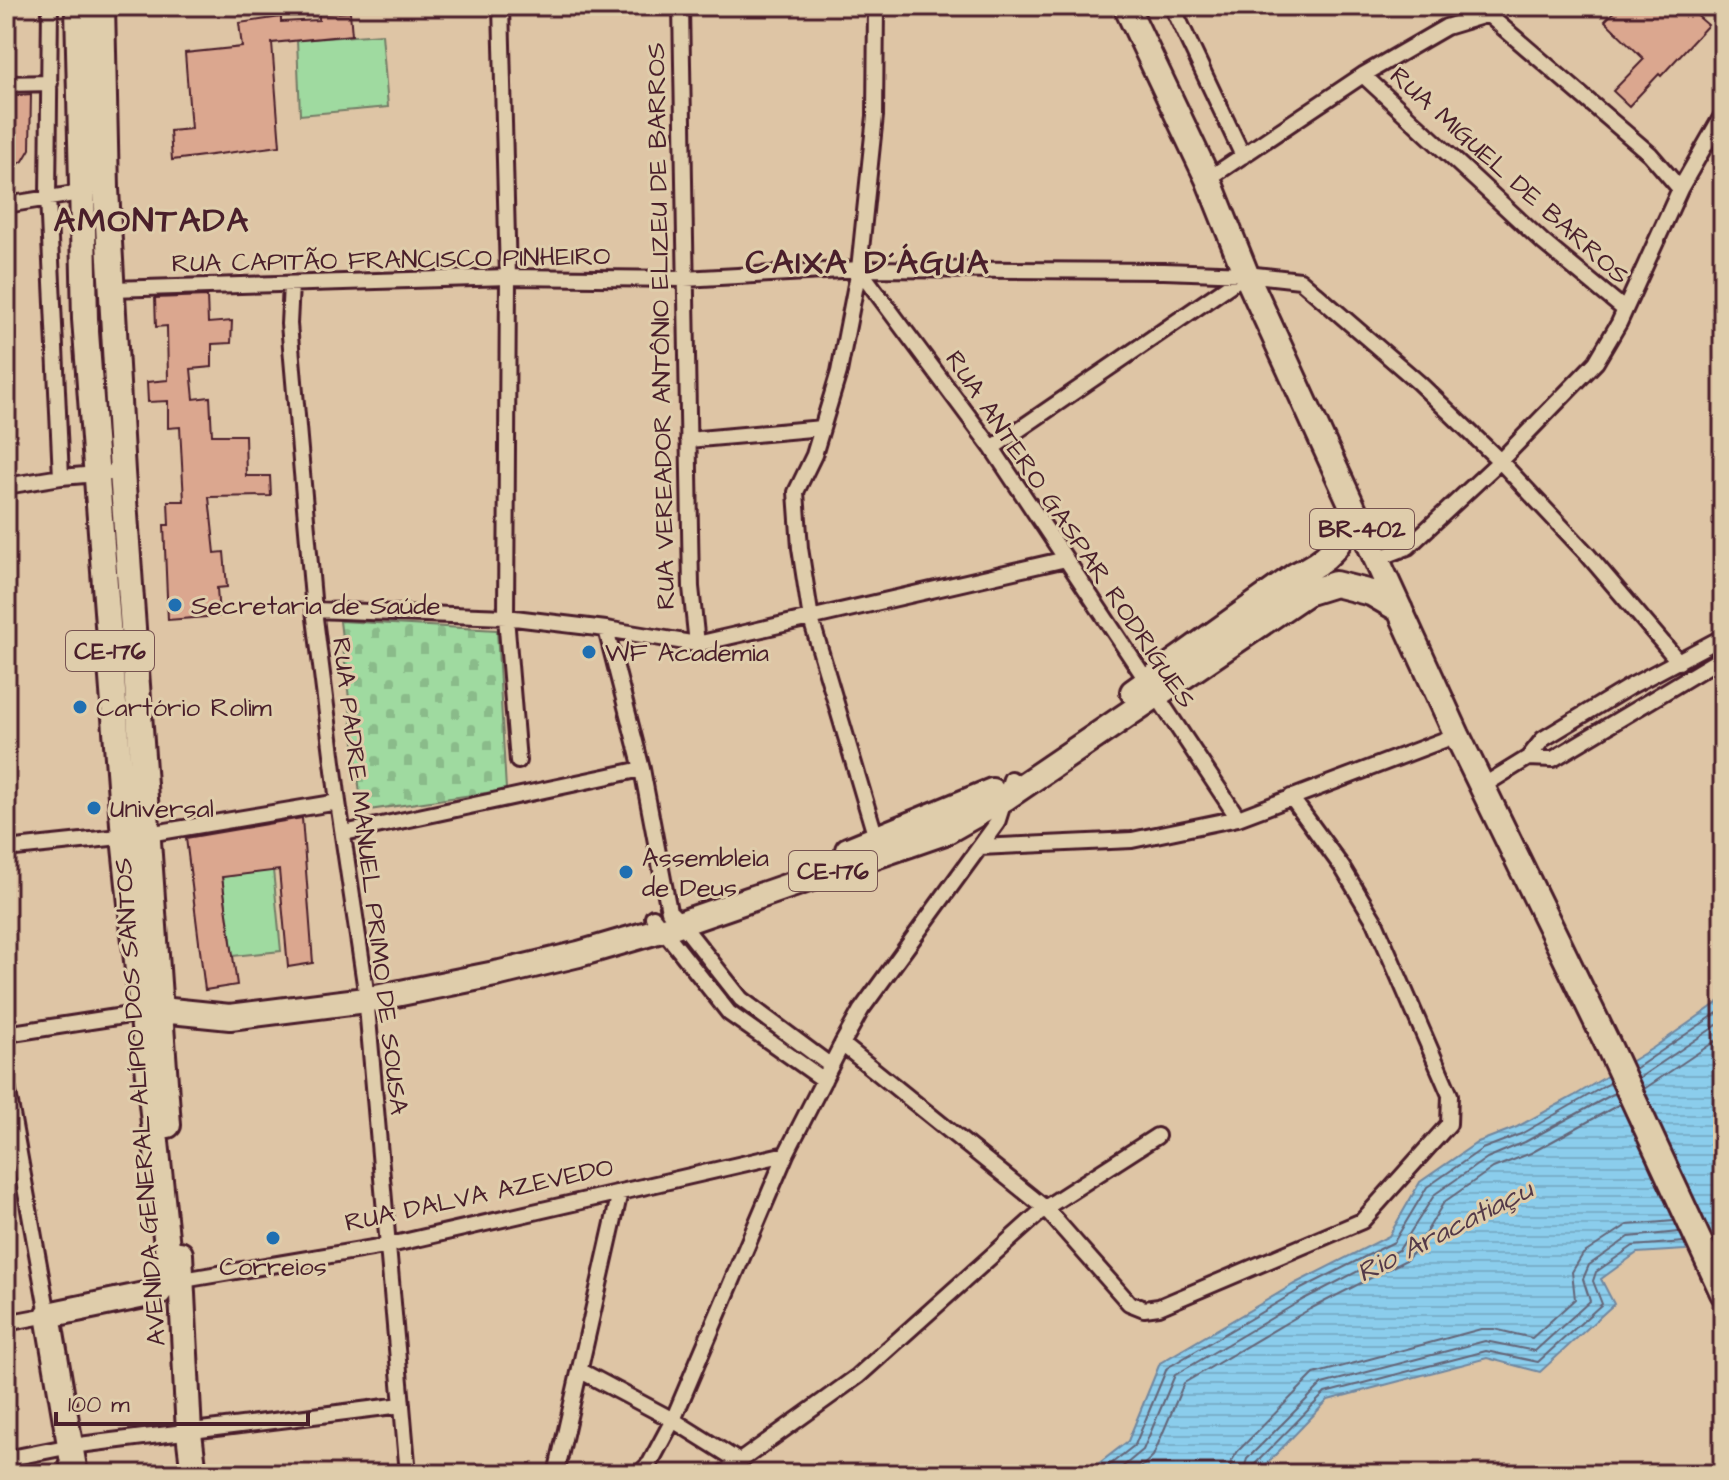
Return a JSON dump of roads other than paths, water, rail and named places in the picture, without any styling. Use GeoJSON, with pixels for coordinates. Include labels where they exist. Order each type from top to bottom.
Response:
{"type":"FeatureCollection","features":[{"type":"Feature","properties":{"kind":"main road","name":"AVENIDA GENERAL ALÍPIO DOS SANTOS"},"geometry":{"type":"LineString","coordinates":[[78,6],[94,190],[112,289],[136,836]]}},
{"type":"Feature","properties":{"kind":"main road","name":"AVENIDA GENERAL ALÍPIO DOS SANTOS"},"geometry":{"type":"LineString","coordinates":[[48,1315],[159,1292],[170,1275],[136,836],[97,474],[85,319],[102,6]]}},
{"type":"Feature","properties":{"kind":"main road","name":"BR-402"},"geometry":{"type":"LineString","coordinates":[[1126,6],[1208,179],[1246,274],[1481,787],[1609,1047],[1723,1293]]}},
{"type":"Feature","properties":{"kind":"main road","name":"CE-176"},"geometry":{"type":"LineString","coordinates":[[1151,689],[1296,575],[1321,563],[1343,538],[1354,512]]}},
{"type":"Feature","properties":{"kind":"main road"},"geometry":{"type":"LineString","coordinates":[[1321,563],[1354,555],[1377,559]]}},
{"type":"Feature","properties":{"kind":"main road"},"geometry":{"type":"LineString","coordinates":[[1335,584],[1377,559]]}},
{"type":"Feature","properties":{"kind":"main road","name":"CE-176"},"geometry":{"type":"LineString","coordinates":[[151,1011],[200,1015],[229,1001],[366,992],[666,920],[945,832],[1151,689],[1306,593],[1335,584]]}},
{"type":"Feature","properties":{"kind":"main road"},"geometry":{"type":"LineString","coordinates":[[1335,584],[1371,593],[1400,610]]}},
{"type":"Feature","properties":{"kind":"main road","name":"CE-176"},"geometry":{"type":"LineString","coordinates":[[666,920],[993,791],[1008,789]]}},
{"type":"Feature","properties":{"kind":"main road","name":"AVENIDA GENERAL ALÍPIO DOS SANTOS"},"geometry":{"type":"LineString","coordinates":[[151,1011],[170,1150],[183,1280],[189,1433],[194,1474]]}},
{"type":"Feature","properties":{"kind":"main road"},"geometry":{"type":"LineString","coordinates":[[48,1315],[75,1474]]}},
{"type":"Feature","properties":{"kind":"street"},"geometry":{"type":"LineString","coordinates":[[50,6],[48,196],[61,477]]}},
{"type":"Feature","properties":{"kind":"street"},"geometry":{"type":"LineString","coordinates":[[501,6],[508,277],[506,617],[518,761]]}},
{"type":"Feature","properties":{"kind":"street","name":"RUA VEREADOR ANTÔNIO ELIZEU DE BARROS"},"geometry":{"type":"LineString","coordinates":[[681,6],[691,587],[697,644]]}},
{"type":"Feature","properties":{"kind":"street"},"geometry":{"type":"LineString","coordinates":[[876,6],[875,116],[859,269],[839,372],[814,455],[796,492],[800,548],[811,619],[876,838]]}},
{"type":"Feature","properties":{"kind":"street"},"geometry":{"type":"LineString","coordinates":[[1172,6],[1243,156]]}},
{"type":"Feature","properties":{"kind":"street"},"geometry":{"type":"LineString","coordinates":[[1208,179],[1363,75],[1446,27],[1487,9],[1650,154],[1680,189]]}},
{"type":"Feature","properties":{"kind":"street","name":"RUA MIGUEL DE BARROS"},"geometry":{"type":"LineString","coordinates":[[1363,75],[1544,243],[1625,310]]}},
{"type":"Feature","properties":{"kind":"street"},"geometry":{"type":"LineString","coordinates":[[6,84],[50,83]]}},
{"type":"Feature","properties":{"kind":"street"},"geometry":{"type":"LineString","coordinates":[[1377,559],[1408,547],[1500,461],[1596,362],[1625,310],[1680,189],[1723,114]]}},
{"type":"Feature","properties":{"kind":"street"},"geometry":{"type":"LineString","coordinates":[[6,205],[94,190]]}},
{"type":"Feature","properties":{"kind":"street","name":"RUA CAPITÃO FRANCISCO PINHEIRO"},"geometry":{"type":"LineString","coordinates":[[112,289],[508,277],[684,279],[859,269],[1246,274],[1300,280],[1419,383],[1500,461],[1588,555],[1679,662]]}},
{"type":"Feature","properties":{"kind":"street","name":"RUA ANTERO GASPAR RODRIGUES"},"geometry":{"type":"LineString","coordinates":[[859,269],[992,448],[1238,818]]}},
{"type":"Feature","properties":{"kind":"street"},"geometry":{"type":"LineString","coordinates":[[992,448],[1246,274]]}},
{"type":"Feature","properties":{"kind":"street","name":"RUA PADRE MANUEL PRIMO DE SOUSA"},"geometry":{"type":"LineString","coordinates":[[291,284],[289,324],[314,610],[366,992],[408,1474]]}},
{"type":"Feature","properties":{"kind":"street"},"geometry":{"type":"LineString","coordinates":[[688,440],[822,428]]}},
{"type":"Feature","properties":{"kind":"street"},"geometry":{"type":"LineString","coordinates":[[6,486],[122,472]]}},
{"type":"Feature","properties":{"kind":"street"},"geometry":{"type":"LineString","coordinates":[[314,610],[506,617],[697,644],[1066,559]]}},
{"type":"Feature","properties":{"kind":"street"},"geometry":{"type":"LineString","coordinates":[[606,629],[642,769],[666,920],[729,1013],[824,1080]]}},
{"type":"Feature","properties":{"kind":"street"},"geometry":{"type":"LineString","coordinates":[[1481,787],[1528,758],[1543,739],[1629,687],[1723,637]]}},
{"type":"Feature","properties":{"kind":"street"},"geometry":{"type":"LineString","coordinates":[[1528,758],[1553,759],[1723,657]]}},
{"type":"Feature","properties":{"kind":"street"},"geometry":{"type":"LineString","coordinates":[[980,847],[1132,840],[1238,818],[1457,735]]}},
{"type":"Feature","properties":{"kind":"street"},"geometry":{"type":"LineString","coordinates":[[344,833],[642,769]]}},
{"type":"Feature","properties":{"kind":"street"},"geometry":{"type":"LineString","coordinates":[[639,1474],[650,1463],[673,1420],[786,1154],[842,1044],[861,1010],[997,823],[1008,789]]}},
{"type":"Feature","properties":{"kind":"street"},"geometry":{"type":"LineString","coordinates":[[842,1044],[1045,1208],[1129,1303],[1144,1309],[1159,1307],[1362,1221],[1449,1124],[1450,1095],[1375,922],[1342,867],[1291,797]]}},
{"type":"Feature","properties":{"kind":"street"},"geometry":{"type":"LineString","coordinates":[[6,849],[136,836],[338,802]]}},
{"type":"Feature","properties":{"kind":"street"},"geometry":{"type":"LineString","coordinates":[[666,920],[741,999],[831,1066]]}},
{"type":"Feature","properties":{"kind":"street"},"geometry":{"type":"LineString","coordinates":[[6,1034],[151,1011]]}},
{"type":"Feature","properties":{"kind":"street"},"geometry":{"type":"LineString","coordinates":[[6,1081],[48,1315],[6,1323]]}},
{"type":"Feature","properties":{"kind":"street"},"geometry":{"type":"LineString","coordinates":[[722,1474],[858,1376],[1045,1208],[1157,1136]]}},
{"type":"Feature","properties":{"kind":"street","name":"RUA DALVA AZEVEDO"},"geometry":{"type":"LineString","coordinates":[[183,1280],[390,1245],[786,1154]]}},
{"type":"Feature","properties":{"kind":"street"},"geometry":{"type":"LineString","coordinates":[[556,1474],[620,1192]]}},
{"type":"Feature","properties":{"kind":"street"},"geometry":{"type":"LineString","coordinates":[[581,1371],[673,1420],[740,1462]]}},
{"type":"Feature","properties":{"kind":"street"},"geometry":{"type":"LineString","coordinates":[[6,1459],[71,1446],[402,1405]]}},
{"type":"Feature","properties":{"kind":"water","name":"Rio Aracatiaçu"},"geometry":{"type":"Polygon","coordinates":[[[1723,999],[1723,1237],[1685,1250],[1637,1253],[1601,1279],[1614,1304],[1540,1372],[1487,1358],[1328,1400],[1257,1474],[1085,1474],[1128,1441],[1160,1363],[1296,1283],[1389,1236],[1420,1182],[1478,1142],[1517,1127],[1574,1096],[1653,1048],[1723,999]]]}},
{"type":"Feature","properties":{"kind":"place","name":"Secretaria de Saúde"},"geometry":{"type":"Point","coordinates":[175,605]}},
{"type":"Feature","properties":{"kind":"place","name":"WF Academia"},"geometry":{"type":"Point","coordinates":[589,652]}},
{"type":"Feature","properties":{"kind":"place","name":"Cartório Rolim"},"geometry":{"type":"Point","coordinates":[80,707]}},
{"type":"Feature","properties":{"kind":"place","name":"Universal"},"geometry":{"type":"Point","coordinates":[94,808]}},
{"type":"Feature","properties":{"kind":"place","name":"Assembleia de Deus"},"geometry":{"type":"Point","coordinates":[626,872]}},
{"type":"Feature","properties":{"kind":"place","name":"Correios"},"geometry":{"type":"Point","coordinates":[273,1238]}},
{"type":"Feature","properties":{"kind":"district","name":"AMONTADA"},"geometry":{"type":"Point","coordinates":[152,219]}},
{"type":"Feature","properties":{"kind":"district","name":"CAIXA D´ÁGUA"},"geometry":{"type":"Point","coordinates":[868,261]}}]}
